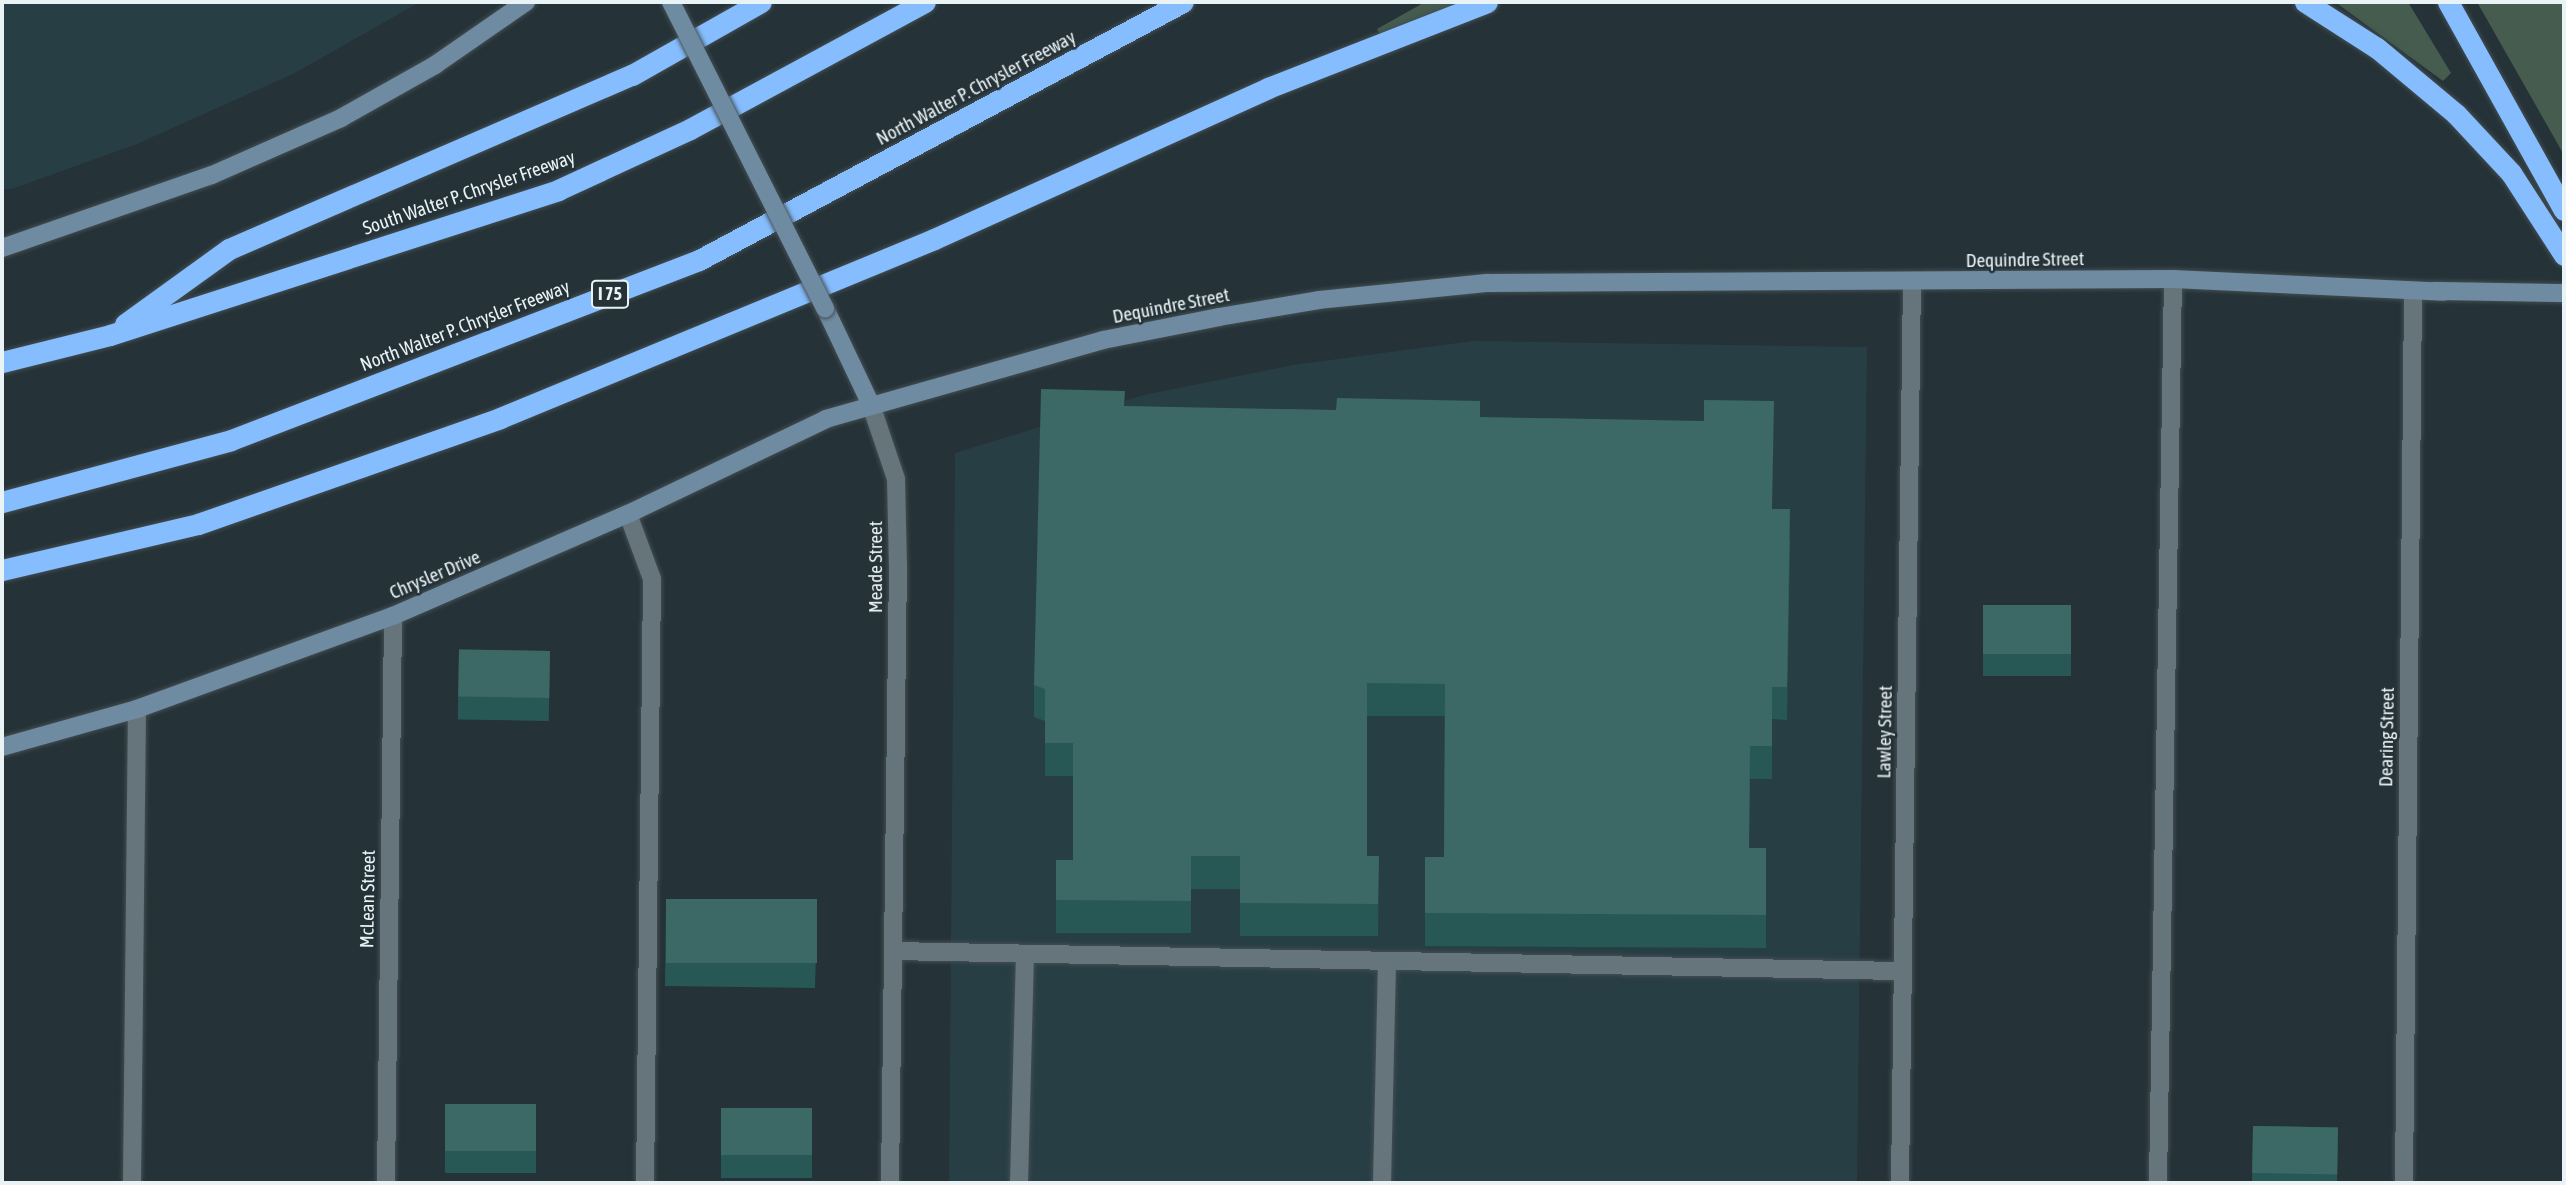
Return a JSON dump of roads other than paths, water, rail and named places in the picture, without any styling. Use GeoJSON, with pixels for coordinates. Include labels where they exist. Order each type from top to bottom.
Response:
{"type":"FeatureCollection","features":[{"type":"Feature","properties":{"kind":"highway"},"geometry":{"type":"LineString","coordinates":[[110,335],[229,249],[632,75],[761,2]]}},
{"type":"Feature","properties":{"kind":"highway","name":"South Walter P. Chrysler Freeway"},"geometry":{"type":"LineString","coordinates":[[2,362],[110,335],[558,190],[690,129],[925,2]]}},
{"type":"Feature","properties":{"kind":"highway","name":"North Walter P. Chrysler Freeway"},"geometry":{"type":"LineString","coordinates":[[2,502],[231,440],[699,260],[1183,2]]}},
{"type":"Feature","properties":{"kind":"highway"},"geometry":{"type":"LineString","coordinates":[[2,570],[198,524],[500,418],[934,239],[1268,88],[1488,2]]}},
{"type":"Feature","properties":{"kind":"highway"},"geometry":{"type":"LineString","coordinates":[[2305,2],[2377,48],[2456,114],[2511,173],[2564,256]]}},
{"type":"Feature","properties":{"kind":"highway"},"geometry":{"type":"LineString","coordinates":[[2448,2],[2564,210]]}},
{"type":"Feature","properties":{"kind":"street"},"geometry":{"type":"LineString","coordinates":[[2,248],[212,175],[341,118],[435,65],[526,2]]}},
{"type":"Feature","properties":{"kind":"street","name":"Meade Street"},"geometry":{"type":"LineString","coordinates":[[671,2],[871,405],[896,480],[891,1183]]}},
{"type":"Feature","properties":{"kind":"street"},"geometry":{"type":"LineString","coordinates":[[2158,1183],[2173,279]]}},
{"type":"Feature","properties":{"kind":"street","name":"Dequindre Street"},"geometry":{"type":"LineString","coordinates":[[871,405],[1116,338],[1319,300],[1487,283],[2173,279],[2413,291],[2564,293]]}},
{"type":"Feature","properties":{"kind":"street","name":"Lawley Street"},"geometry":{"type":"LineString","coordinates":[[1899,1183],[1912,282]]}},
{"type":"Feature","properties":{"kind":"street","name":"Dequindre Street"},"geometry":{"type":"LineString","coordinates":[[1487,283],[1610,284]]}},
{"type":"Feature","properties":{"kind":"street","name":"Dearing Street"},"geometry":{"type":"LineString","coordinates":[[2404,1183],[2413,291]]}},
{"type":"Feature","properties":{"kind":"street","name":"Chrysler Drive"},"geometry":{"type":"LineString","coordinates":[[2,747],[137,709],[393,616],[628,514],[788,435],[871,405]]}},
{"type":"Feature","properties":{"kind":"street"},"geometry":{"type":"LineString","coordinates":[[628,514],[652,579],[645,1183]]}},
{"type":"Feature","properties":{"kind":"street","name":"McLean Street"},"geometry":{"type":"LineString","coordinates":[[386,1183],[393,616]]}},
{"type":"Feature","properties":{"kind":"street"},"geometry":{"type":"LineString","coordinates":[[132,1183],[137,709]]}},
{"type":"Feature","properties":{"kind":"street"},"geometry":{"type":"LineString","coordinates":[[893,951],[1902,971]]}},
{"type":"Feature","properties":{"kind":"street"},"geometry":{"type":"LineString","coordinates":[[1019,1183],[1024,954]]}},
{"type":"Feature","properties":{"kind":"street"},"geometry":{"type":"LineString","coordinates":[[1382,1183],[1387,961]]}}]}
